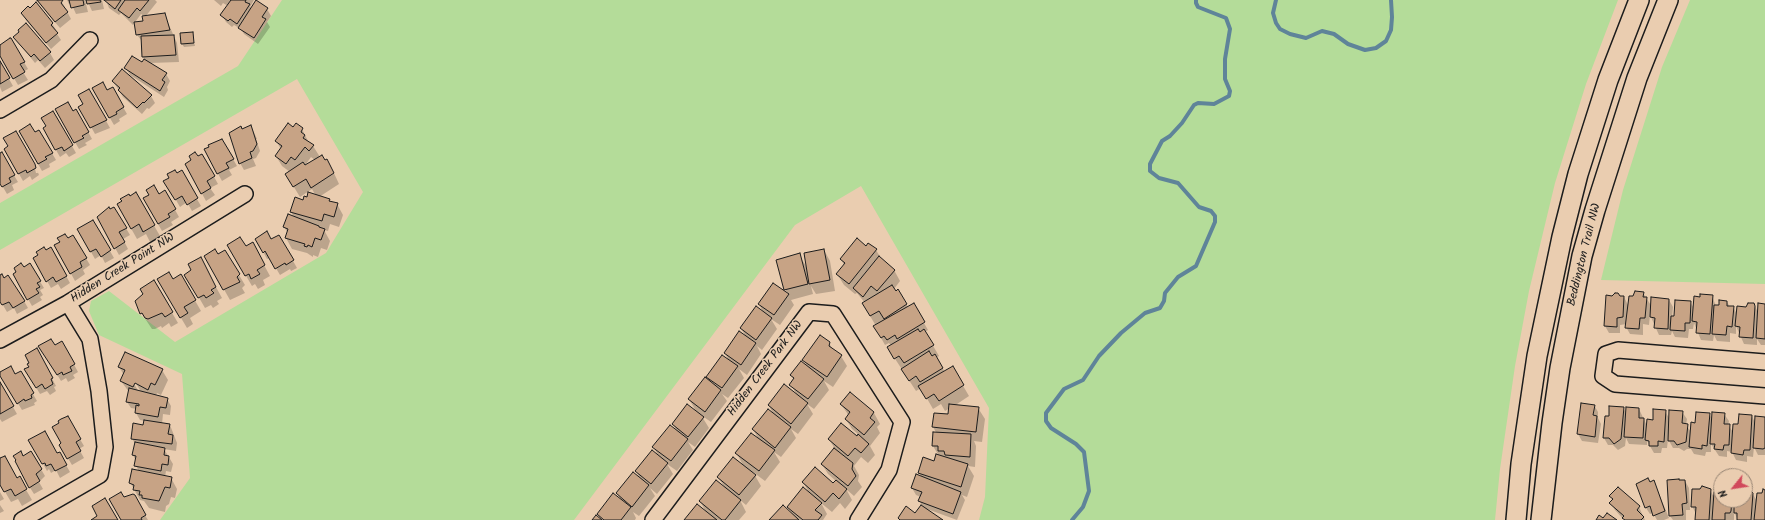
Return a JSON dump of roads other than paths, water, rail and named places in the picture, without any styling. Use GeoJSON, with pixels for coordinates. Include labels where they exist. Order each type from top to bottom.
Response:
{"type":"FeatureCollection","features":[{"type":"Feature","properties":{"kind":"main road"},"geometry":{"type":"LineString","coordinates":[[1516,520],[1521,464],[1536,356],[1562,237],[1578,174],[1608,80],[1639,0]]}},
{"type":"Feature","properties":{"kind":"main road","name":"Beddington Trail NW"},"geometry":{"type":"LineString","coordinates":[[1541,520],[1560,368],[1582,256],[1637,78],[1668,0]]}},
{"type":"Feature","properties":{"kind":"street"},"geometry":{"type":"LineString","coordinates":[[0,110],[51,80],[90,40]]}},
{"type":"Feature","properties":{"kind":"street","name":"Hidden Creek Point NW"},"geometry":{"type":"LineString","coordinates":[[0,340],[68,303],[244,194]]}},
{"type":"Feature","properties":{"kind":"street"},"geometry":{"type":"LineString","coordinates":[[22,520],[100,475],[105,447],[99,391],[90,339],[68,303]]}},
{"type":"Feature","properties":{"kind":"street","name":"Hidden Creek Park NW"},"geometry":{"type":"LineString","coordinates":[[652,520],[809,312],[832,314],[902,422],[889,470],[858,520]]}},
{"type":"Feature","properties":{"kind":"street"},"geometry":{"type":"LineString","coordinates":[[1765,362],[1618,350],[1606,354],[1603,376],[1615,384],[1765,396]]}},
{"type":"Feature","properties":{"kind":"waterway"},"geometry":{"type":"LineString","coordinates":[[1072,520],[1083,507],[1089,491],[1084,452],[1076,444],[1051,428],[1046,421],[1046,413],[1064,389],[1083,380],[1099,356],[1121,333],[1145,313],[1160,308],[1164,301],[1165,293],[1178,277],[1196,266],[1215,222],[1215,216],[1211,211],[1199,207],[1178,183],[1159,178],[1150,171],[1150,164],[1162,141],[1170,136],[1182,123],[1194,105],[1198,103],[1214,104],[1229,96],[1230,91],[1225,79],[1225,59],[1230,29],[1226,18],[1198,7],[1196,0]]}},
{"type":"Feature","properties":{"kind":"waterway"},"geometry":{"type":"LineString","coordinates":[[1276,0],[1273,13],[1276,23],[1280,29],[1290,34],[1306,38],[1322,31],[1334,34],[1348,44],[1365,50],[1376,48],[1386,41],[1391,30],[1391,0]]}}]}
